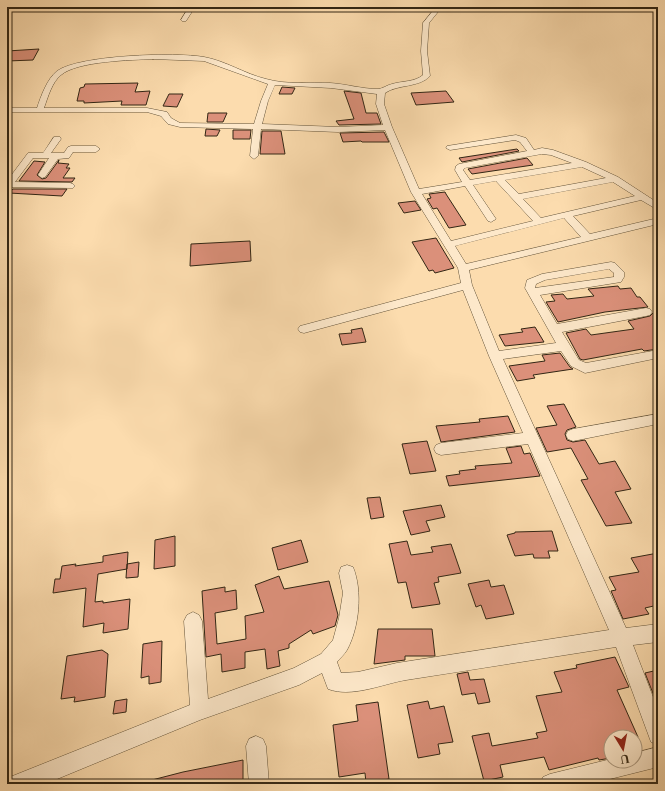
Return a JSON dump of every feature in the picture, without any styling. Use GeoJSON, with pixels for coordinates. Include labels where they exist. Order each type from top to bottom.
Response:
{"type":"FeatureCollection","features":[{"type":"Feature","properties":{"kind":"street"},"geometry":{"type":"LineString","coordinates":[[184,20],[192,7]]}},
{"type":"Feature","properties":{"kind":"street"},"geometry":{"type":"LineString","coordinates":[[439,7],[426,22],[424,51],[427,76],[420,81],[398,83],[388,86],[381,92],[380,104],[388,127],[416,192],[463,268],[467,285],[495,356],[621,637],[658,735]]}},
{"type":"Feature","properties":{"kind":"street"},"geometry":{"type":"LineString","coordinates":[[40,109],[44,98],[60,72],[65,69],[92,63],[154,57],[196,57],[206,59],[251,77],[272,83],[333,85],[381,92]]}},
{"type":"Feature","properties":{"kind":"street"},"geometry":{"type":"LineString","coordinates":[[254,156],[256,126],[266,95],[272,83]]}},
{"type":"Feature","properties":{"kind":"street"},"geometry":{"type":"LineString","coordinates":[[7,120],[14,113],[40,109]]}},
{"type":"Feature","properties":{"kind":"street"},"geometry":{"type":"LineString","coordinates":[[7,110],[147,110],[164,114],[166,118],[176,125],[256,126],[346,130],[388,127]]}},
{"type":"Feature","properties":{"kind":"street"},"geometry":{"type":"LineString","coordinates":[[450,148],[516,137],[523,140],[532,153]]}},
{"type":"Feature","properties":{"kind":"street"},"geometry":{"type":"LineString","coordinates":[[45,156],[57,139]]}},
{"type":"Feature","properties":{"kind":"street"},"geometry":{"type":"LineString","coordinates":[[8,184],[31,155],[66,156],[71,149],[96,149]]}},
{"type":"Feature","properties":{"kind":"street"},"geometry":{"type":"LineString","coordinates":[[491,219],[466,184],[459,170],[460,168],[462,166],[532,153],[547,152],[583,164],[615,179],[658,207]]}},
{"type":"Feature","properties":{"kind":"street"},"geometry":{"type":"LineString","coordinates":[[42,175],[55,156]]}},
{"type":"Feature","properties":{"kind":"street"},"geometry":{"type":"LineString","coordinates":[[416,192],[583,164]]}},
{"type":"Feature","properties":{"kind":"street"},"geometry":{"type":"LineString","coordinates":[[499,179],[539,222]]}},
{"type":"Feature","properties":{"kind":"street"},"geometry":{"type":"LineString","coordinates":[[517,197],[615,179]]}},
{"type":"Feature","properties":{"kind":"street"},"geometry":{"type":"LineString","coordinates":[[8,184],[70,186]]}},
{"type":"Feature","properties":{"kind":"street"},"geometry":{"type":"LineString","coordinates":[[448,245],[642,197]]}},
{"type":"Feature","properties":{"kind":"street"},"geometry":{"type":"LineString","coordinates":[[566,215],[588,238]]}},
{"type":"Feature","properties":{"kind":"street"},"geometry":{"type":"LineString","coordinates":[[463,268],[658,221]]}},
{"type":"Feature","properties":{"kind":"street"},"geometry":{"type":"LineString","coordinates":[[532,293],[617,280],[620,277],[619,272],[611,265],[542,278],[530,284],[530,288],[532,293],[554,330],[575,363],[585,368],[658,354]]}},
{"type":"Feature","properties":{"kind":"street"},"geometry":{"type":"LineString","coordinates":[[304,329],[467,285]]}},
{"type":"Feature","properties":{"kind":"street"},"geometry":{"type":"LineString","coordinates":[[554,330],[646,312]]}},
{"type":"Feature","properties":{"kind":"street"},"geometry":{"type":"LineString","coordinates":[[495,356],[564,346]]}},
{"type":"Feature","properties":{"kind":"street"},"geometry":{"type":"LineString","coordinates":[[573,435],[658,419]]}},
{"type":"Feature","properties":{"kind":"street"},"geometry":{"type":"LineString","coordinates":[[441,449],[531,438]]}},
{"type":"Feature","properties":{"kind":"street"},"geometry":{"type":"LineString","coordinates":[[330,669],[340,645],[348,618],[352,593],[347,572]]}},
{"type":"Feature","properties":{"kind":"street"},"geometry":{"type":"LineString","coordinates":[[193,621],[200,711]]}},
{"type":"Feature","properties":{"kind":"street"},"geometry":{"type":"LineString","coordinates":[[330,669],[345,683],[375,678],[397,672],[621,637],[658,633]]}},
{"type":"Feature","properties":{"kind":"street"},"geometry":{"type":"LineString","coordinates":[[17,784],[200,711],[299,676],[330,669]]}},
{"type":"Feature","properties":{"kind":"street"},"geometry":{"type":"LineString","coordinates":[[256,746],[259,784]]}},
{"type":"Feature","properties":{"kind":"street"},"geometry":{"type":"LineString","coordinates":[[550,784],[658,757]]}},
{"type":"Feature","properties":{"kind":"building"},"geometry":{"type":"Polygon","coordinates":[[[39,49],[33,60],[7,61],[7,51],[39,49]]]}},
{"type":"Feature","properties":{"kind":"building"},"geometry":{"type":"Polygon","coordinates":[[[138,83],[135,92],[150,91],[146,105],[121,105],[122,101],[84,103],[84,101],[77,101],[80,88],[84,87],[85,84],[138,83]]]}},
{"type":"Feature","properties":{"kind":"building"},"geometry":{"type":"Polygon","coordinates":[[[282,87],[295,88],[292,94],[279,94],[282,87]]]}},
{"type":"Feature","properties":{"kind":"building"},"geometry":{"type":"Polygon","coordinates":[[[344,91],[361,93],[366,113],[377,113],[381,124],[339,125],[336,121],[354,119],[344,91]]]}},
{"type":"Feature","properties":{"kind":"building"},"geometry":{"type":"Polygon","coordinates":[[[446,91],[454,102],[416,105],[411,93],[446,91]]]}},
{"type":"Feature","properties":{"kind":"building"},"geometry":{"type":"Polygon","coordinates":[[[169,94],[183,94],[177,107],[163,106],[169,94]]]}},
{"type":"Feature","properties":{"kind":"building"},"geometry":{"type":"Polygon","coordinates":[[[208,113],[227,113],[223,122],[207,122],[208,113]]]}},
{"type":"Feature","properties":{"kind":"building"},"geometry":{"type":"Polygon","coordinates":[[[206,129],[220,130],[217,136],[205,136],[206,129]]]}},
{"type":"Feature","properties":{"kind":"building"},"geometry":{"type":"Polygon","coordinates":[[[233,130],[251,130],[250,139],[233,139],[233,130]]]}},
{"type":"Feature","properties":{"kind":"building"},"geometry":{"type":"Polygon","coordinates":[[[262,131],[281,131],[285,154],[260,154],[262,131]]]}},
{"type":"Feature","properties":{"kind":"building"},"geometry":{"type":"Polygon","coordinates":[[[384,132],[389,142],[343,142],[340,133],[384,132]]]}},
{"type":"Feature","properties":{"kind":"building"},"geometry":{"type":"Polygon","coordinates":[[[517,149],[519,151],[462,162],[459,158],[517,149]]]}},
{"type":"Feature","properties":{"kind":"building"},"geometry":{"type":"Polygon","coordinates":[[[527,158],[533,165],[472,174],[468,169],[527,158]]]}},
{"type":"Feature","properties":{"kind":"building"},"geometry":{"type":"Polygon","coordinates":[[[59,160],[58,163],[69,164],[66,168],[70,168],[63,178],[75,178],[72,182],[19,181],[34,161],[45,162],[37,175],[42,179],[46,178],[59,160]]]}},
{"type":"Feature","properties":{"kind":"building"},"geometry":{"type":"Polygon","coordinates":[[[13,189],[67,189],[62,196],[9,193],[13,189]]]}},
{"type":"Feature","properties":{"kind":"building"},"geometry":{"type":"Polygon","coordinates":[[[445,192],[466,225],[449,228],[437,208],[433,209],[427,199],[431,198],[429,194],[445,192]]]}},
{"type":"Feature","properties":{"kind":"building"},"geometry":{"type":"Polygon","coordinates":[[[415,201],[421,210],[404,213],[398,203],[415,201]]]}},
{"type":"Feature","properties":{"kind":"building"},"geometry":{"type":"Polygon","coordinates":[[[436,238],[454,268],[435,273],[433,270],[429,271],[412,242],[436,238]]]}},
{"type":"Feature","properties":{"kind":"building"},"geometry":{"type":"Polygon","coordinates":[[[250,241],[251,261],[190,266],[191,244],[250,241]]]}},
{"type":"Feature","properties":{"kind":"building"},"geometry":{"type":"Polygon","coordinates":[[[618,286],[620,289],[631,288],[637,297],[640,297],[648,307],[605,312],[558,322],[546,302],[555,301],[551,295],[563,294],[567,299],[594,296],[588,289],[618,286]]]}},
{"type":"Feature","properties":{"kind":"building"},"geometry":{"type":"Polygon","coordinates":[[[653,313],[658,320],[658,349],[644,351],[642,349],[583,360],[580,359],[566,333],[586,329],[591,335],[634,329],[628,321],[650,316],[653,313]]]}},
{"type":"Feature","properties":{"kind":"building"},"geometry":{"type":"Polygon","coordinates":[[[535,327],[544,342],[505,346],[499,335],[523,332],[521,329],[535,327]]]}},
{"type":"Feature","properties":{"kind":"building"},"geometry":{"type":"Polygon","coordinates":[[[362,328],[366,342],[342,345],[339,334],[352,333],[351,330],[362,328]]]}},
{"type":"Feature","properties":{"kind":"building"},"geometry":{"type":"Polygon","coordinates":[[[560,353],[573,369],[533,375],[535,378],[517,381],[509,366],[545,361],[542,355],[560,353]]]}},
{"type":"Feature","properties":{"kind":"building"},"geometry":{"type":"Polygon","coordinates":[[[564,404],[576,427],[567,430],[565,434],[567,440],[573,442],[585,440],[599,464],[615,461],[631,489],[615,492],[632,523],[606,526],[581,480],[588,479],[571,448],[547,452],[536,428],[557,425],[547,406],[564,404]]]}},
{"type":"Feature","properties":{"kind":"building"},"geometry":{"type":"Polygon","coordinates":[[[508,416],[515,432],[441,442],[436,426],[480,422],[479,419],[508,416]]]}},
{"type":"Feature","properties":{"kind":"building"},"geometry":{"type":"Polygon","coordinates":[[[427,441],[436,471],[410,474],[402,444],[427,441]]]}},
{"type":"Feature","properties":{"kind":"building"},"geometry":{"type":"Polygon","coordinates":[[[521,446],[524,454],[530,453],[540,476],[449,486],[446,476],[460,474],[459,471],[476,469],[475,466],[512,463],[506,448],[521,446]]]}},
{"type":"Feature","properties":{"kind":"building"},"geometry":{"type":"Polygon","coordinates":[[[380,497],[384,517],[371,519],[367,498],[380,497]]]}},
{"type":"Feature","properties":{"kind":"building"},"geometry":{"type":"Polygon","coordinates":[[[441,505],[445,517],[426,521],[430,531],[411,535],[403,511],[441,505]]]}},
{"type":"Feature","properties":{"kind":"building"},"geometry":{"type":"Polygon","coordinates":[[[552,531],[558,551],[548,551],[550,558],[534,558],[533,554],[515,556],[507,535],[515,532],[552,531]]]}},
{"type":"Feature","properties":{"kind":"building"},"geometry":{"type":"Polygon","coordinates":[[[175,536],[175,566],[154,569],[155,540],[175,536]]]}},
{"type":"Feature","properties":{"kind":"building"},"geometry":{"type":"Polygon","coordinates":[[[301,540],[308,562],[278,570],[272,548],[301,540]]]}},
{"type":"Feature","properties":{"kind":"building"},"geometry":{"type":"Polygon","coordinates":[[[407,541],[411,555],[433,552],[431,547],[451,544],[461,573],[438,577],[439,582],[434,583],[440,604],[412,608],[406,582],[398,583],[389,544],[407,541]]]}},
{"type":"Feature","properties":{"kind":"building"},"geometry":{"type":"Polygon","coordinates":[[[128,552],[127,569],[98,574],[95,602],[103,601],[103,603],[130,599],[128,629],[103,633],[104,623],[83,627],[86,588],[53,593],[55,579],[60,579],[62,566],[76,564],[75,566],[103,562],[103,556],[128,552]]]}},
{"type":"Feature","properties":{"kind":"building"},"geometry":{"type":"Polygon","coordinates":[[[658,553],[658,605],[645,608],[649,614],[623,619],[611,591],[616,590],[609,577],[639,572],[631,558],[658,553]]]}},
{"type":"Feature","properties":{"kind":"building"},"geometry":{"type":"Polygon","coordinates":[[[139,562],[138,577],[126,578],[127,564],[139,562]]]}},
{"type":"Feature","properties":{"kind":"building"},"geometry":{"type":"Polygon","coordinates":[[[279,576],[284,589],[329,581],[338,615],[335,626],[313,634],[311,630],[289,644],[289,648],[278,651],[280,666],[267,669],[265,649],[245,652],[245,668],[222,672],[221,654],[206,657],[202,591],[225,587],[225,592],[236,590],[237,609],[215,613],[217,644],[246,639],[245,616],[264,612],[255,585],[279,576]]]}},
{"type":"Feature","properties":{"kind":"building"},"geometry":{"type":"Polygon","coordinates":[[[489,580],[491,587],[504,585],[514,614],[486,619],[481,605],[476,607],[468,584],[489,580]]]}},
{"type":"Feature","properties":{"kind":"building"},"geometry":{"type":"Polygon","coordinates":[[[378,629],[432,629],[435,656],[405,656],[405,660],[374,664],[378,629]]]}},
{"type":"Feature","properties":{"kind":"building"},"geometry":{"type":"Polygon","coordinates":[[[162,641],[161,682],[149,684],[149,676],[141,678],[143,644],[162,641]]]}},
{"type":"Feature","properties":{"kind":"building"},"geometry":{"type":"Polygon","coordinates":[[[102,650],[108,654],[105,697],[74,702],[75,697],[61,699],[67,656],[102,650]]]}},
{"type":"Feature","properties":{"kind":"building"},"geometry":{"type":"Polygon","coordinates":[[[615,657],[629,687],[617,690],[634,729],[603,729],[603,759],[599,760],[598,758],[549,770],[544,757],[500,765],[503,777],[484,781],[472,736],[489,733],[492,746],[538,738],[536,733],[547,731],[536,696],[562,692],[554,672],[577,668],[576,665],[615,657]]]}},
{"type":"Feature","properties":{"kind":"building"},"geometry":{"type":"Polygon","coordinates":[[[658,670],[658,706],[645,673],[658,670]]]}},
{"type":"Feature","properties":{"kind":"building"},"geometry":{"type":"Polygon","coordinates":[[[468,672],[470,680],[484,679],[490,702],[478,704],[475,693],[462,695],[457,674],[468,672]]]}},
{"type":"Feature","properties":{"kind":"building"},"geometry":{"type":"Polygon","coordinates":[[[127,699],[126,712],[113,714],[115,701],[127,699]]]}},
{"type":"Feature","properties":{"kind":"building"},"geometry":{"type":"Polygon","coordinates":[[[428,701],[430,709],[444,706],[453,742],[438,744],[440,754],[418,758],[407,705],[428,701]]]}},
{"type":"Feature","properties":{"kind":"building"},"geometry":{"type":"Polygon","coordinates":[[[378,702],[389,779],[366,783],[365,773],[339,777],[333,725],[358,721],[356,705],[378,702]]]}},
{"type":"Feature","properties":{"kind":"building"},"geometry":{"type":"Polygon","coordinates":[[[243,760],[243,784],[152,784],[152,780],[243,760]]]}}]}
